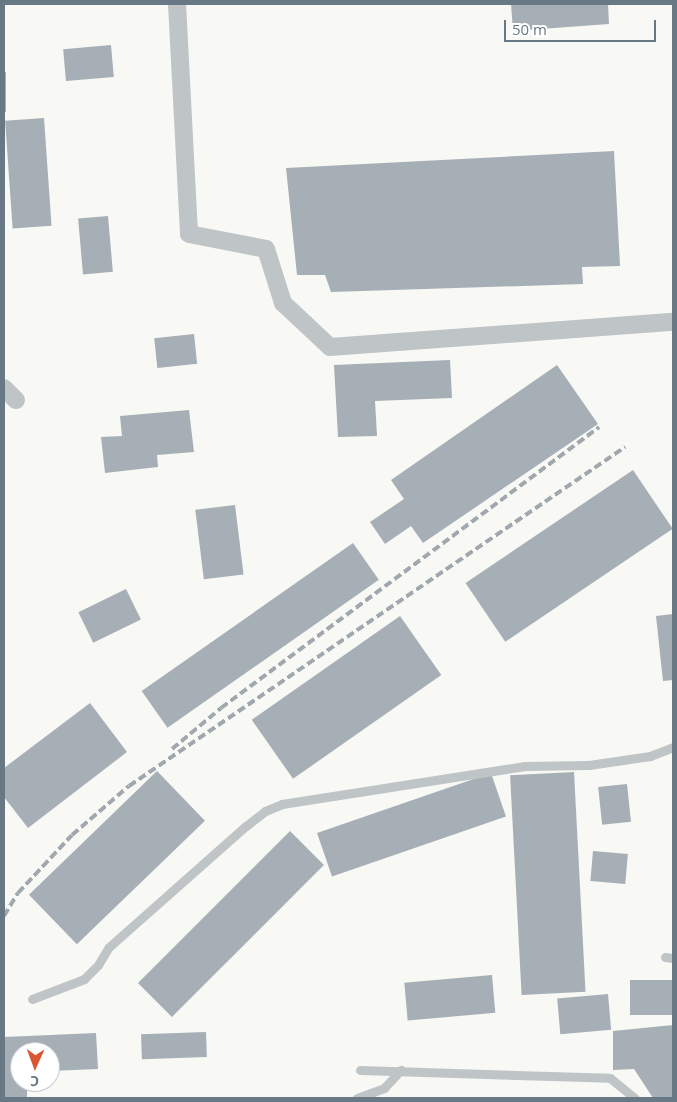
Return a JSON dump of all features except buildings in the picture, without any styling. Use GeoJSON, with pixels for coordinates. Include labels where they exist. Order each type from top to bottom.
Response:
{"type":"FeatureCollection","features":[{"type":"Feature","properties":{"kind":"street"},"geometry":{"type":"LineString","coordinates":[[177,4],[189,234],[266,249],[283,303],[330,347],[673,322]]}},
{"type":"Feature","properties":{"kind":"lane"},"geometry":{"type":"LineString","coordinates":[[32,999],[84,979],[98,965],[109,947],[246,826],[265,812],[282,804],[525,766],[589,765],[650,756],[673,747]]}},
{"type":"Feature","properties":{"kind":"lane"},"geometry":{"type":"LineString","coordinates":[[360,1070],[610,1078],[635,1098]]}},
{"type":"Feature","properties":{"kind":"lane"},"geometry":{"type":"LineString","coordinates":[[357,1098],[384,1088],[401,1070]]}},
{"type":"Feature","properties":{"kind":"railway"},"geometry":{"type":"LineString","coordinates":[[172,749],[221,708],[599,427]]}},
{"type":"Feature","properties":{"kind":"railway"},"geometry":{"type":"LineString","coordinates":[[4,916],[18,893],[72,835],[129,786],[625,447]]}}]}
